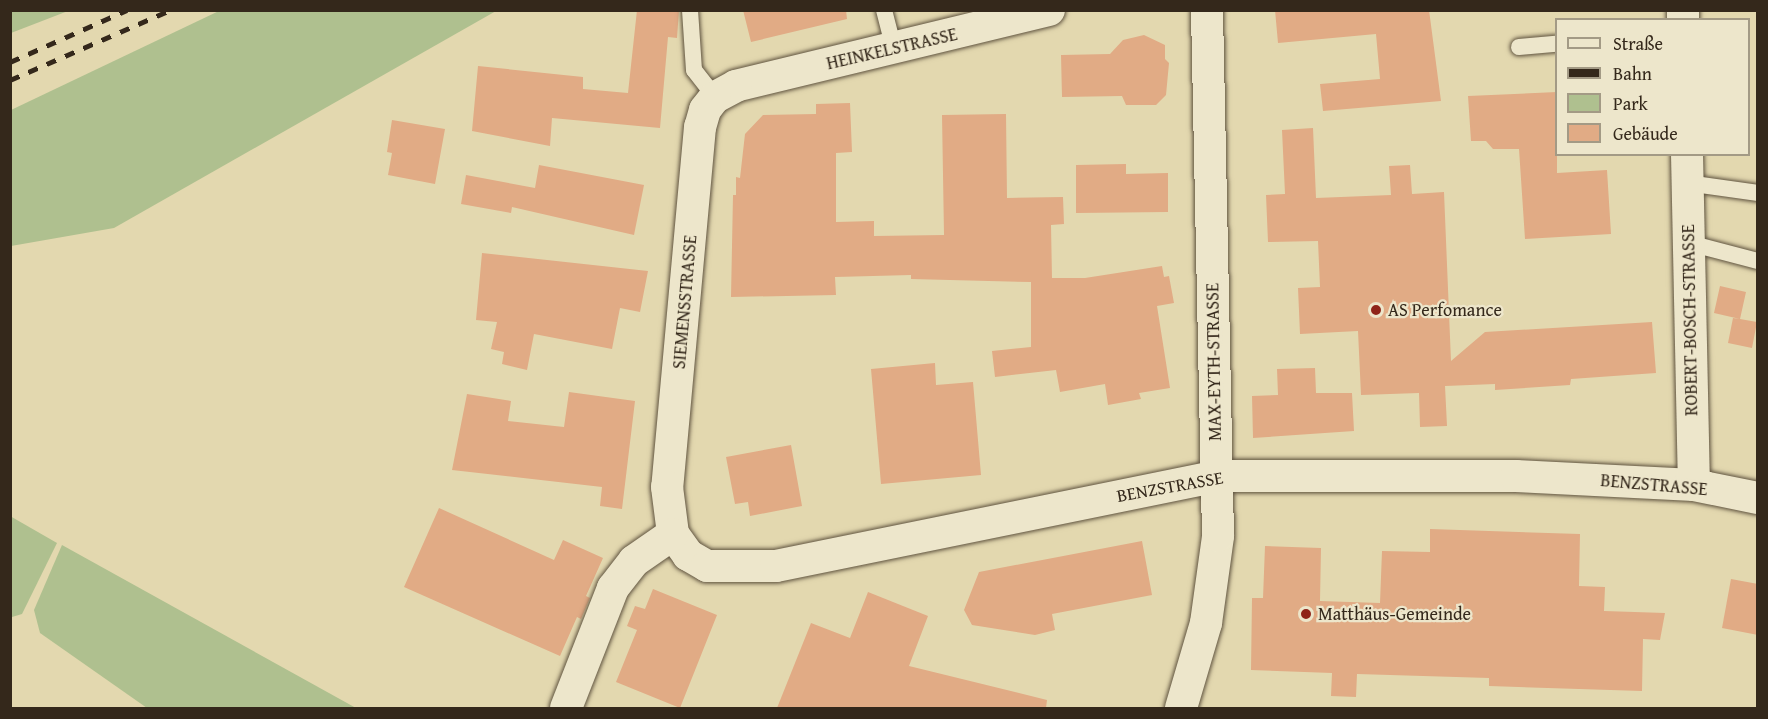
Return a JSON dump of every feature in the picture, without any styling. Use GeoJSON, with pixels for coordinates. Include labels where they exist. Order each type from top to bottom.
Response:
{"type":"FeatureCollection","features":[{"type":"Feature","properties":{"kind":"street","name":"HEINKELSTRASSE"},"geometry":{"type":"LineString","coordinates":[[725,91],[1049,10]]}},
{"type":"Feature","properties":{"kind":"street","name":"MAX-EYTH-STRASSE"},"geometry":{"type":"LineString","coordinates":[[1181,708],[1206,623],[1218,536],[1207,10]]}},
{"type":"Feature","properties":{"kind":"street","name":"SIEMENSSTRASSE"},"geometry":{"type":"LineString","coordinates":[[673,534],[667,488],[700,127],[705,110],[725,91]]}},
{"type":"Feature","properties":{"kind":"street","name":"ROBERT-BOSCH-STRASSE"},"geometry":{"type":"LineString","coordinates":[[1687,169],[1694,485]]}},
{"type":"Feature","properties":{"kind":"street","name":"BENZSTRASSE"},"geometry":{"type":"LineString","coordinates":[[673,534],[688,555],[707,566],[776,566],[1217,476],[1516,476],[1694,485],[1758,498]]}},
{"type":"Feature","properties":{"kind":"street"},"geometry":{"type":"LineString","coordinates":[[566,708],[613,588],[634,561],[673,534]]}},
{"type":"Feature","properties":{"kind":"lane"},"geometry":{"type":"LineString","coordinates":[[690,10],[694,70],[725,91]]}},
{"type":"Feature","properties":{"kind":"lane"},"geometry":{"type":"LineString","coordinates":[[884,10],[894,49]]}},
{"type":"Feature","properties":{"kind":"lane"},"geometry":{"type":"LineString","coordinates":[[1519,47],[1555,44]]}},
{"type":"Feature","properties":{"kind":"lane"},"geometry":{"type":"LineString","coordinates":[[1687,169],[1758,194]]}},
{"type":"Feature","properties":{"kind":"lane"},"geometry":{"type":"LineString","coordinates":[[1689,243],[1758,261]]}},
{"type":"Feature","properties":{"kind":"green space"},"geometry":{"type":"Polygon","coordinates":[[[11,10],[68,10],[68,11],[11,33],[11,10]]]}},
{"type":"Feature","properties":{"kind":"green space"},"geometry":{"type":"Polygon","coordinates":[[[221,10],[496,11],[114,228],[11,246],[11,110],[221,10]]]}},
{"type":"Feature","properties":{"kind":"green space"},"geometry":{"type":"Polygon","coordinates":[[[10,516],[57,543],[22,614],[12,617],[10,516]]]}},
{"type":"Feature","properties":{"kind":"green space"},"geometry":{"type":"Polygon","coordinates":[[[62,545],[356,708],[147,708],[40,633],[34,610],[62,545]]]}},
{"type":"Feature","properties":{"kind":"building"},"geometry":{"type":"Polygon","coordinates":[[[637,10],[679,10],[677,38],[668,37],[660,128],[552,118],[550,146],[472,131],[478,66],[583,77],[583,89],[628,93],[637,10]]]}},
{"type":"Feature","properties":{"kind":"building"},"geometry":{"type":"Polygon","coordinates":[[[743,10],[846,10],[847,19],[751,42],[743,10]]]}},
{"type":"Feature","properties":{"kind":"building"},"geometry":{"type":"Polygon","coordinates":[[[1275,10],[1429,10],[1441,101],[1323,111],[1320,84],[1380,79],[1376,34],[1278,43],[1275,10]]]}},
{"type":"Feature","properties":{"kind":"building"},"geometry":{"type":"Polygon","coordinates":[[[1144,35],[1165,45],[1165,59],[1169,63],[1166,95],[1156,105],[1126,105],[1122,96],[1062,97],[1061,55],[1110,54],[1123,40],[1144,35]]]}},
{"type":"Feature","properties":{"kind":"building"},"geometry":{"type":"Polygon","coordinates":[[[1555,92],[1557,173],[1607,170],[1611,234],[1525,239],[1519,149],[1493,149],[1486,141],[1471,141],[1468,96],[1555,92]]]}},
{"type":"Feature","properties":{"kind":"building"},"geometry":{"type":"Polygon","coordinates":[[[850,103],[852,152],[836,153],[836,222],[874,221],[874,236],[944,235],[942,115],[1006,114],[1007,198],[1063,197],[1064,224],[1051,225],[1052,278],[1085,278],[1162,266],[1164,277],[1169,276],[1174,303],[1157,306],[1170,388],[1139,393],[1141,399],[1108,405],[1105,384],[1060,392],[1056,370],[995,377],[992,351],[1031,347],[1031,282],[911,279],[911,275],[835,277],[836,295],[731,297],[733,195],[736,195],[736,177],[740,178],[745,134],[763,115],[816,114],[816,104],[850,103]]]}},
{"type":"Feature","properties":{"kind":"building"},"geometry":{"type":"Polygon","coordinates":[[[392,120],[445,129],[435,184],[388,175],[392,153],[387,152],[392,120]]]}},
{"type":"Feature","properties":{"kind":"building"},"geometry":{"type":"Polygon","coordinates":[[[1313,128],[1316,198],[1391,195],[1389,166],[1410,165],[1412,194],[1444,192],[1451,361],[1485,332],[1652,322],[1656,373],[1571,379],[1570,385],[1495,390],[1495,384],[1445,386],[1447,426],[1420,427],[1419,393],[1361,395],[1358,331],[1300,334],[1298,288],[1320,287],[1318,241],[1268,242],[1266,195],[1285,194],[1282,130],[1313,128]]]}},
{"type":"Feature","properties":{"kind":"building"},"geometry":{"type":"Polygon","coordinates":[[[1126,164],[1126,174],[1168,173],[1168,212],[1076,213],[1076,165],[1126,164]]]}},
{"type":"Feature","properties":{"kind":"building"},"geometry":{"type":"Polygon","coordinates":[[[539,165],[644,185],[634,235],[512,207],[511,213],[461,204],[466,175],[535,188],[539,165]]]}},
{"type":"Feature","properties":{"kind":"building"},"geometry":{"type":"Polygon","coordinates":[[[482,253],[648,271],[640,312],[620,308],[612,349],[534,334],[527,370],[502,364],[504,352],[491,349],[497,322],[476,320],[482,253]]]}},
{"type":"Feature","properties":{"kind":"building"},"geometry":{"type":"Polygon","coordinates":[[[1720,286],[1746,292],[1740,319],[1714,313],[1720,286]]]}},
{"type":"Feature","properties":{"kind":"building"},"geometry":{"type":"Polygon","coordinates":[[[1733,318],[1757,322],[1752,348],[1728,343],[1733,318]]]}},
{"type":"Feature","properties":{"kind":"building"},"geometry":{"type":"Polygon","coordinates":[[[935,363],[936,385],[973,382],[981,475],[881,484],[871,369],[935,363]]]}},
{"type":"Feature","properties":{"kind":"building"},"geometry":{"type":"Polygon","coordinates":[[[1315,368],[1316,393],[1352,393],[1354,431],[1253,438],[1252,396],[1278,395],[1277,369],[1315,368]]]}},
{"type":"Feature","properties":{"kind":"building"},"geometry":{"type":"Polygon","coordinates":[[[569,392],[635,401],[622,509],[600,506],[602,487],[452,470],[467,394],[511,401],[508,421],[564,427],[569,392]]]}},
{"type":"Feature","properties":{"kind":"building"},"geometry":{"type":"Polygon","coordinates":[[[791,445],[802,506],[750,516],[748,502],[735,504],[726,457],[791,445]]]}},
{"type":"Feature","properties":{"kind":"building"},"geometry":{"type":"Polygon","coordinates":[[[439,508],[554,560],[563,540],[603,558],[586,596],[590,598],[581,619],[577,617],[560,656],[404,587],[439,508]]]}},
{"type":"Feature","properties":{"kind":"building"},"geometry":{"type":"Polygon","coordinates":[[[1430,529],[1580,534],[1579,586],[1605,587],[1604,611],[1665,613],[1660,640],[1643,639],[1642,691],[1489,686],[1489,678],[1357,674],[1356,697],[1331,696],[1332,673],[1251,670],[1252,598],[1263,598],[1265,546],[1321,548],[1320,601],[1380,603],[1382,551],[1430,552],[1430,529]]]}},
{"type":"Feature","properties":{"kind":"building"},"geometry":{"type":"Polygon","coordinates":[[[1142,541],[1152,595],[1052,614],[1055,630],[1035,635],[972,625],[964,610],[979,572],[1142,541]]]}},
{"type":"Feature","properties":{"kind":"building"},"geometry":{"type":"Polygon","coordinates":[[[1731,579],[1758,584],[1758,635],[1722,628],[1731,579]]]}},
{"type":"Feature","properties":{"kind":"building"},"geometry":{"type":"Polygon","coordinates":[[[653,589],[717,615],[680,708],[616,682],[637,630],[627,626],[635,606],[645,609],[653,589]]]}},
{"type":"Feature","properties":{"kind":"building"},"geometry":{"type":"Polygon","coordinates":[[[868,592],[928,616],[909,666],[1047,700],[1046,708],[777,708],[811,623],[850,638],[868,592]]]}},
{"type":"Feature","properties":{"kind":"railway"},"geometry":{"type":"LineString","coordinates":[[10,62],[127,10]]}},
{"type":"Feature","properties":{"kind":"railway"},"geometry":{"type":"LineString","coordinates":[[10,80],[170,10]]}},
{"type":"Feature","properties":{"kind":"place","name":"AS Perfomance"},"geometry":{"type":"Point","coordinates":[1376,310]}},
{"type":"Feature","properties":{"kind":"place","name":"Matthäus-Gemeinde"},"geometry":{"type":"Point","coordinates":[1306,614]}}]}
